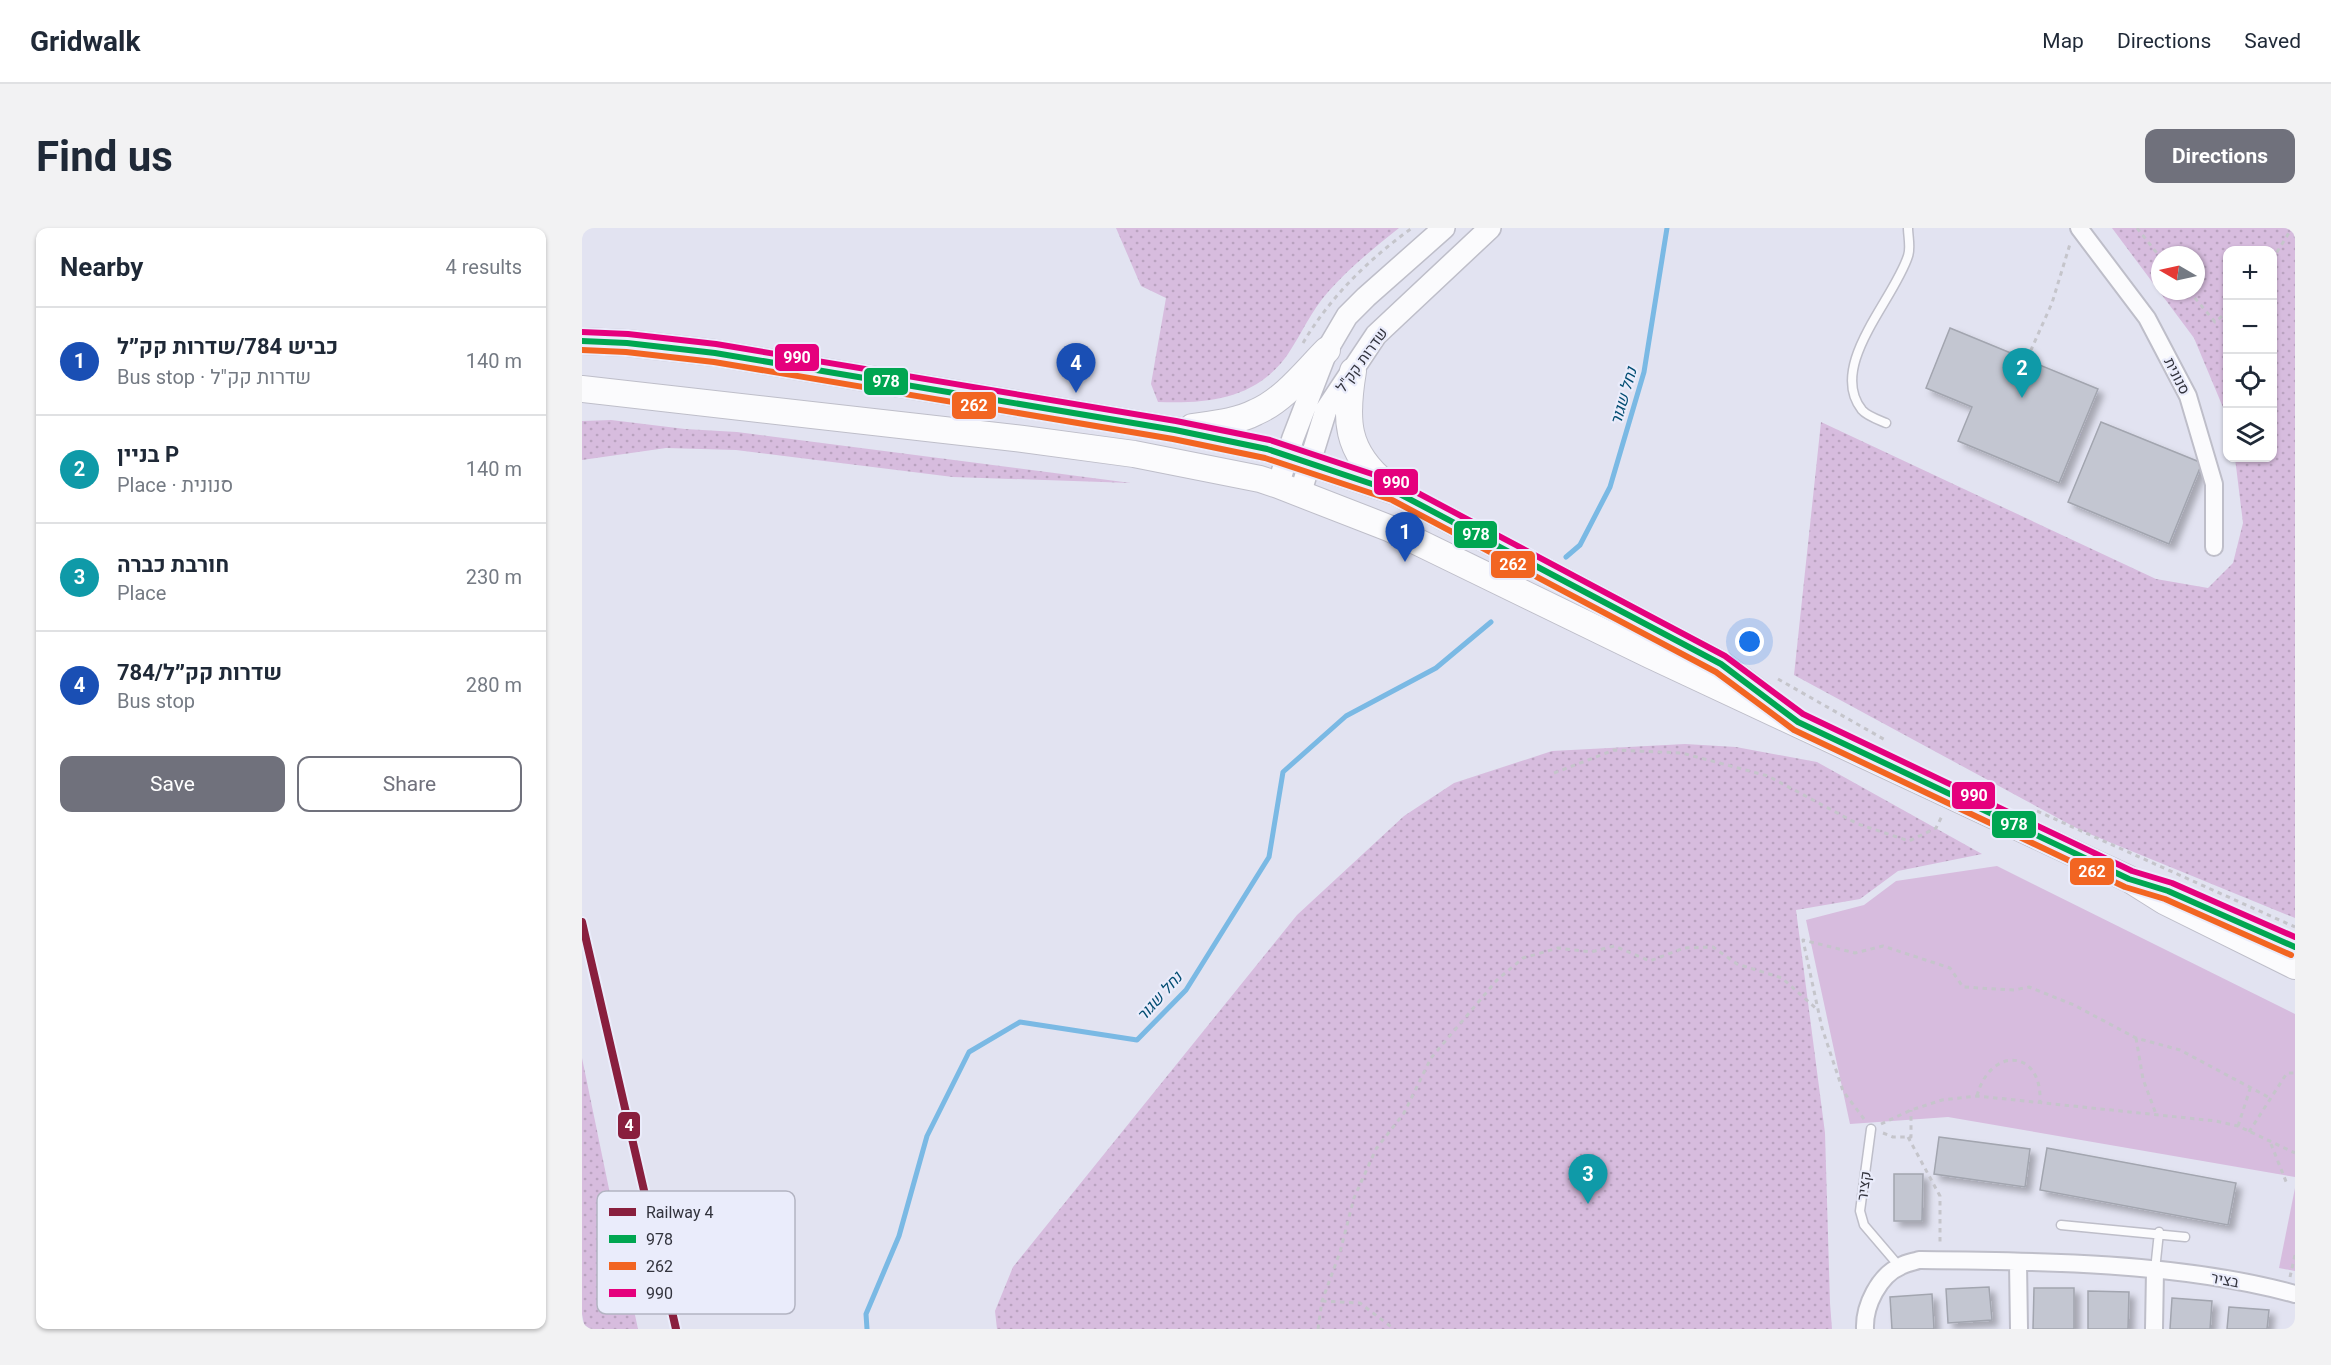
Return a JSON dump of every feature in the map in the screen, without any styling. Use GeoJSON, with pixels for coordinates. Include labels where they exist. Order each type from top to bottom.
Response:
{"type":"FeatureCollection","features":[{"type":"Feature","properties":{"kind":"main road"},"geometry":{"type":"LineString","coordinates":[[582,341],[627,343],[715,353],[1174,429],[1268,449],[1396,492],[1721,664],[1798,722]]}},
{"type":"Feature","properties":{"kind":"main road"},"geometry":{"type":"LineString","coordinates":[[1174,429],[1215,424],[1257,412],[1279,397],[1327,350]]}},
{"type":"Feature","properties":{"kind":"main road"},"geometry":{"type":"LineString","coordinates":[[1353,371],[1347,411],[1352,437],[1364,463],[1371,472],[1396,492]]}},
{"type":"Feature","properties":{"kind":"main road"},"geometry":{"type":"LineString","coordinates":[[582,389],[1023,439],[1134,454],[1260,479],[1391,530],[1650,655],[1798,722],[2129,879],[2164,901],[2295,966]]}},
{"type":"Feature","properties":{"kind":"main road"},"geometry":{"type":"LineString","coordinates":[[2129,879],[2168,891],[2295,947]]}},
{"type":"Feature","properties":{"kind":"street","name":"שדרות קק\"ל"},"geometry":{"type":"LineString","coordinates":[[1289,489],[1327,350],[1347,316],[1444,228]]}},
{"type":"Feature","properties":{"kind":"street","name":"שדרות קק\"ל"},"geometry":{"type":"LineString","coordinates":[[1298,459],[1326,410],[1376,335],[1490,228]]}},
{"type":"Feature","properties":{"kind":"street","name":"סנונית"},"geometry":{"type":"LineString","coordinates":[[2075,233],[2147,318],[2188,396],[2214,484],[2214,547]]}},
{"type":"Feature","properties":{"kind":"street"},"geometry":{"type":"LineString","coordinates":[[1865,1329],[1864,1320],[1873,1295],[1881,1282],[1899,1266],[1919,1260],[2018,1263],[2019,1329]]}},
{"type":"Feature","properties":{"kind":"street","name":"בציר"},"geometry":{"type":"LineString","coordinates":[[2018,1263],[2086,1264],[2193,1274],[2291,1293]]}},
{"type":"Feature","properties":{"kind":"street"},"geometry":{"type":"LineString","coordinates":[[2154,1270],[2154,1329]]}},
{"type":"Feature","properties":{"kind":"lane"},"geometry":{"type":"LineString","coordinates":[[1886,423],[1863,412],[1851,389],[1851,375],[1856,355],[1909,254],[1908,228]]}},
{"type":"Feature","properties":{"kind":"lane","name":"קציר"},"geometry":{"type":"LineString","coordinates":[[1871,1128],[1860,1211],[1864,1225],[1899,1266]]}},
{"type":"Feature","properties":{"kind":"lane"},"geometry":{"type":"LineString","coordinates":[[2061,1225],[2159,1232],[2185,1237]]}},
{"type":"Feature","properties":{"kind":"lane"},"geometry":{"type":"LineString","coordinates":[[2154,1270],[2159,1232]]}},
{"type":"Feature","properties":{"kind":"path"},"geometry":{"type":"LineString","coordinates":[[2137,228],[2151,246]]}},
{"type":"Feature","properties":{"kind":"path"},"geometry":{"type":"LineString","coordinates":[[2277,252],[2292,228]]}},
{"type":"Feature","properties":{"kind":"path"},"geometry":{"type":"LineString","coordinates":[[2027,359],[2052,303],[2075,233]]}},
{"type":"Feature","properties":{"kind":"path"},"geometry":{"type":"LineString","coordinates":[[2197,300],[2215,322],[2223,315]]}},
{"type":"Feature","properties":{"kind":"path"},"geometry":{"type":"LineString","coordinates":[[1774,677],[1896,746]]}},
{"type":"Feature","properties":{"kind":"path"},"geometry":{"type":"LineString","coordinates":[[1554,773],[1614,750],[1682,753],[1768,776],[1858,824],[1909,841],[1936,828],[1952,796]]}},
{"type":"Feature","properties":{"kind":"path"},"geometry":{"type":"LineString","coordinates":[[2032,809],[2295,927]]}},
{"type":"Feature","properties":{"kind":"path"},"geometry":{"type":"LineString","coordinates":[[1911,1110],[1911,1137],[1893,1137],[1871,1128],[1843,1091],[1819,1011],[1803,940],[1855,953],[1883,946],[1950,968],[1963,987],[2014,990],[2029,987],[2074,1005],[2136,1038],[2180,1050],[2270,1098]]}},
{"type":"Feature","properties":{"kind":"path"},"geometry":{"type":"LineString","coordinates":[[1318,1329],[1322,1301],[1340,1252],[1354,1198],[1376,1149],[1404,1113],[1431,1058],[1497,980],[1522,958],[1558,948],[1591,952],[1614,946],[1650,961],[1684,948],[1713,947],[1737,964],[1782,978],[1819,1011]]}},
{"type":"Feature","properties":{"kind":"path"},"geometry":{"type":"LineString","coordinates":[[2136,1038],[2143,1079],[2156,1114]]}},
{"type":"Feature","properties":{"kind":"path"},"geometry":{"type":"LineString","coordinates":[[1977,1096],[1984,1076],[1990,1068],[2002,1062],[2014,1061],[2025,1064],[2035,1074],[2040,1088],[2040,1101]]}},
{"type":"Feature","properties":{"kind":"path"},"geometry":{"type":"LineString","coordinates":[[2249,1132],[2288,1073],[2295,1072]]}},
{"type":"Feature","properties":{"kind":"path"},"geometry":{"type":"LineString","coordinates":[[2238,1126],[2250,1089]]}},
{"type":"Feature","properties":{"kind":"path"},"geometry":{"type":"LineString","coordinates":[[1871,1128],[1911,1110],[1942,1100],[1977,1096],[2216,1121],[2238,1126],[2295,1153]]}},
{"type":"Feature","properties":{"kind":"path"},"geometry":{"type":"LineString","coordinates":[[1908,1137],[1940,1196],[1940,1260]]}},
{"type":"Feature","properties":{"kind":"path"},"geometry":{"type":"LineString","coordinates":[[2271,1143],[2287,1184]]}},
{"type":"Feature","properties":{"kind":"path"},"geometry":{"type":"LineString","coordinates":[[2291,1293],[2295,1255]]}},
{"type":"Feature","properties":{"kind":"path"},"geometry":{"type":"LineString","coordinates":[[1322,1301],[1360,1303],[1394,1329]]}},
{"type":"Feature","properties":{"kind":"shaded area"},"geometry":{"type":"Polygon","coordinates":[[[1116,228],[1399,228],[1353,266],[1328,292],[1288,354],[1262,381],[1230,396],[1213,400],[1158,402],[1151,384],[1166,298],[1141,286],[1116,228]]]}},
{"type":"Feature","properties":{"kind":"shaded area"},"geometry":{"type":"Polygon","coordinates":[[[2112,228],[2295,228],[2295,918],[2080,830],[1794,675],[1821,422],[2156,579],[2208,588],[2233,563],[2243,523],[2235,462],[2277,462],[2277,246],[2223,246],[2223,407],[2194,338],[2166,300],[2205,300],[2205,246],[2151,246],[2151,280],[2112,228]]]}},
{"type":"Feature","properties":{"kind":"shaded area"},"geometry":{"type":"Polygon","coordinates":[[[611,420],[685,429],[737,432],[1131,483],[953,477],[736,450],[666,448],[582,460],[582,421],[611,420]]]}},
{"type":"Feature","properties":{"kind":"shaded area"},"geometry":{"type":"Polygon","coordinates":[[[1685,744],[1736,747],[1817,762],[1982,854],[1898,871],[1860,899],[1796,910],[1825,1133],[1832,1329],[997,1329],[995,1311],[1013,1267],[1297,915],[1404,816],[1454,783],[1552,751],[1685,744]]]}},
{"type":"Feature","properties":{"kind":"shaded area"},"geometry":{"type":"Polygon","coordinates":[[[1997,866],[2295,1014],[2295,1177],[1948,1117],[1850,1124],[1806,920],[1864,905],[1896,881],[1997,866]]]}},
{"type":"Feature","properties":{"kind":"shaded area"},"geometry":{"type":"Polygon","coordinates":[[[582,1058],[609,1191],[597,1191],[597,1314],[635,1314],[638,1329],[585,1329],[582,1314],[582,1058]]]}},
{"type":"Feature","properties":{"kind":"shaded area"},"geometry":{"type":"Polygon","coordinates":[[[2295,1188],[2295,1271],[2279,1268],[2295,1188]]]}},
{"type":"Feature","properties":{"kind":"building"},"geometry":{"type":"Polygon","coordinates":[[[1950,328],[2098,389],[2059,483],[1958,441],[1972,407],[1926,388],[1950,328]]]}},
{"type":"Feature","properties":{"kind":"building"},"geometry":{"type":"Polygon","coordinates":[[[2101,422],[2202,463],[2169,544],[2068,502],[2101,422]]]}},
{"type":"Feature","properties":{"kind":"building"},"geometry":{"type":"Polygon","coordinates":[[[1939,1137],[2030,1149],[2025,1187],[1934,1174],[1939,1137]]]}},
{"type":"Feature","properties":{"kind":"building"},"geometry":{"type":"Polygon","coordinates":[[[2047,1148],[2236,1183],[2228,1225],[2040,1190],[2047,1148]]]}},
{"type":"Feature","properties":{"kind":"building"},"geometry":{"type":"Polygon","coordinates":[[[1894,1174],[1923,1174],[1922,1221],[1894,1221],[1894,1174]]]}},
{"type":"Feature","properties":{"kind":"building"},"geometry":{"type":"Polygon","coordinates":[[[1989,1287],[1992,1320],[1948,1323],[1946,1289],[1989,1287]]]}},
{"type":"Feature","properties":{"kind":"building"},"geometry":{"type":"Polygon","coordinates":[[[2034,1288],[2074,1288],[2074,1329],[2033,1329],[2034,1288]]]}},
{"type":"Feature","properties":{"kind":"building"},"geometry":{"type":"Polygon","coordinates":[[[2088,1291],[2129,1292],[2128,1329],[2088,1329],[2088,1291]]]}},
{"type":"Feature","properties":{"kind":"building"},"geometry":{"type":"Polygon","coordinates":[[[1932,1294],[1934,1329],[1892,1329],[1890,1297],[1932,1294]]]}},
{"type":"Feature","properties":{"kind":"building"},"geometry":{"type":"Polygon","coordinates":[[[2172,1298],[2212,1301],[2210,1329],[2170,1329],[2172,1298]]]}},
{"type":"Feature","properties":{"kind":"building"},"geometry":{"type":"Polygon","coordinates":[[[2229,1307],[2269,1310],[2267,1329],[2227,1329],[2229,1307]]]}},
{"type":"Feature","properties":{"kind":"waterway","name":"נחל שגור"},"geometry":{"type":"LineString","coordinates":[[1566,557],[1580,545],[1610,487],[1644,372],[1667,228]]}},
{"type":"Feature","properties":{"kind":"waterway","name":"נחל שגור"},"geometry":{"type":"LineString","coordinates":[[867,1329],[866,1314],[899,1236],[927,1136],[969,1052],[1020,1022],[1137,1040],[1186,990],[1269,857],[1283,772],[1346,716],[1436,668],[1491,622]]}},
{"type":"Feature","properties":{"kind":"rail line","name":"4"},"geometry":{"type":"LineString","coordinates":[[582,922],[644,1191]]}},
{"type":"Feature","properties":{"kind":"rail line","name":"4"},"geometry":{"type":"LineString","coordinates":[[673,1314],[676,1329]]}},
{"type":"Feature","properties":{"kind":"transit line","name":"990"},"geometry":{"type":"LineString","coordinates":[[582,332],[628,334],[716,344],[1176,421],[1270,440],[1399,483],[1725,656],[1803,714],[2132,871],[2172,883],[2295,937]]}},
{"type":"Feature","properties":{"kind":"transit line","name":"978"},"geometry":{"type":"LineString","coordinates":[[582,341],[627,343],[715,353],[1175,430],[1267,449],[1396,492],[1721,664],[1798,722],[2129,879],[2168,891],[2295,947]]}},
{"type":"Feature","properties":{"kind":"transit line","name":"262"},"geometry":{"type":"LineString","coordinates":[[582,350],[626,352],[714,362],[1173,439],[1265,458],[1392,500],[1716,672],[1794,730],[2125,887],[2165,899],[2291,955]]}},
{"type":"Feature","properties":{"kind":"place","name":"784/שדרות קק״ל"},"geometry":{"type":"Point","coordinates":[1076,393]}},
{"type":"Feature","properties":{"kind":"place","name":"בניין P"},"geometry":{"type":"Point","coordinates":[2022,398]}},
{"type":"Feature","properties":{"kind":"place","name":"כביש 784/שדרות קק״ל"},"geometry":{"type":"Point","coordinates":[1405,562]}},
{"type":"Feature","properties":{"kind":"place","name":"חורבת כברה"},"geometry":{"type":"Point","coordinates":[1588,1204]}}]}
